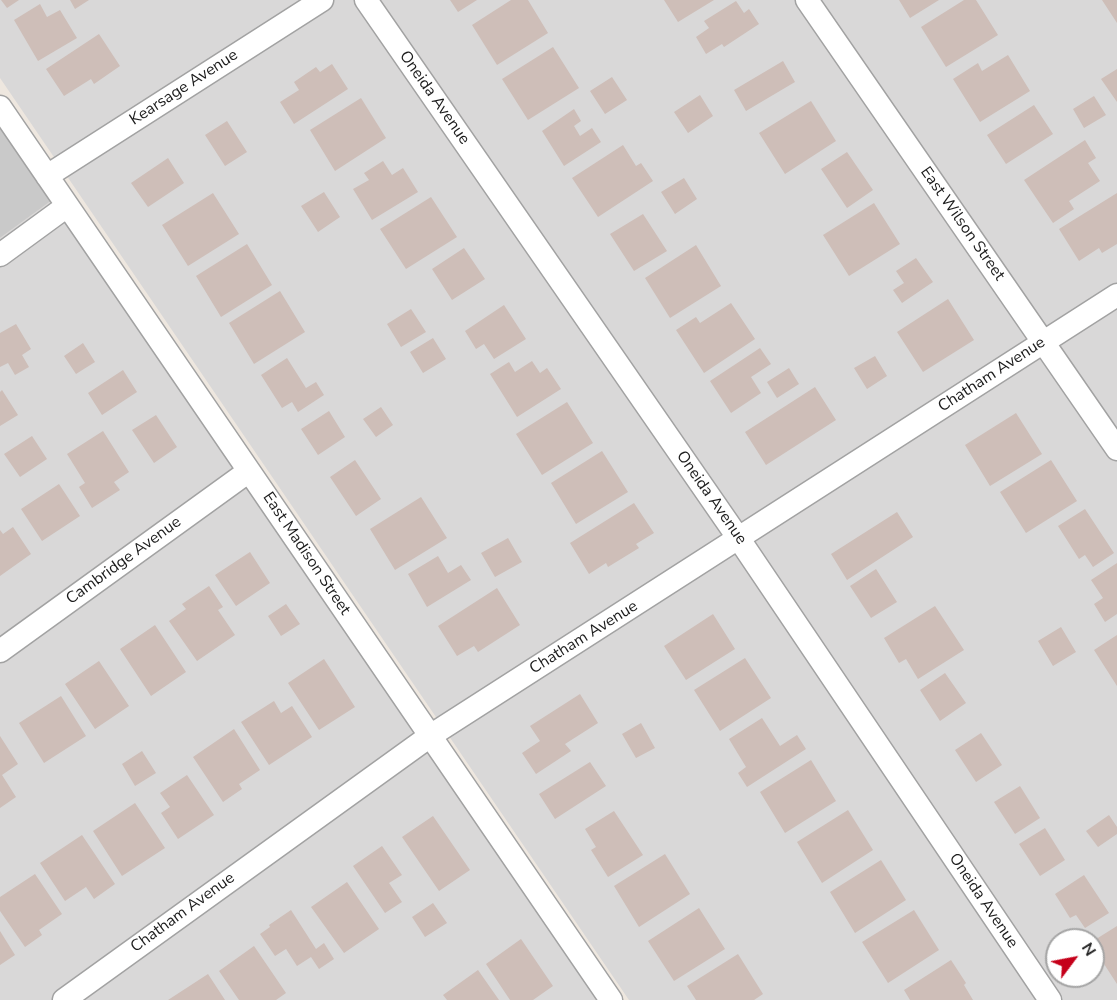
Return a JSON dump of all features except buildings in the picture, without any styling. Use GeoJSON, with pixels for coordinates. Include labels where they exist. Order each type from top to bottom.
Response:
{"type":"FeatureCollection","features":[{"type":"Feature","properties":{"kind":"street","name":"Kearsage Avenue"},"geometry":{"type":"LineString","coordinates":[[47,176],[322,0]]}},
{"type":"Feature","properties":{"kind":"street","name":"Oneida Avenue"},"geometry":{"type":"LineString","coordinates":[[366,0],[739,539],[1050,1000]]}},
{"type":"Feature","properties":{"kind":"street","name":"East Wilson Street"},"geometry":{"type":"LineString","coordinates":[[807,0],[1117,449]]}},
{"type":"Feature","properties":{"kind":"street","name":"East Madison Street"},"geometry":{"type":"LineString","coordinates":[[0,107],[611,1000]]}},
{"type":"Feature","properties":{"kind":"street"},"geometry":{"type":"LineString","coordinates":[[0,255],[68,206]]}},
{"type":"Feature","properties":{"kind":"street","name":"Chatham Avenue"},"geometry":{"type":"LineString","coordinates":[[64,1000],[430,736],[1117,295]]}},
{"type":"Feature","properties":{"kind":"street","name":"Cambridge Avenue"},"geometry":{"type":"LineString","coordinates":[[0,651],[249,471]]}},
{"type":"Feature","properties":{"kind":"shaded area"},"geometry":{"type":"Polygon","coordinates":[[[0,0],[1117,0],[1117,1000],[629,1000],[0,78],[0,0]]]}},
{"type":"Feature","properties":{"kind":"shaded area"},"geometry":{"type":"Polygon","coordinates":[[[0,119],[55,198],[0,238],[0,119]]]}},
{"type":"Feature","properties":{"kind":"shaded area"},"geometry":{"type":"Polygon","coordinates":[[[55,198],[601,1000],[0,1000],[0,238],[55,198]]]}}]}
